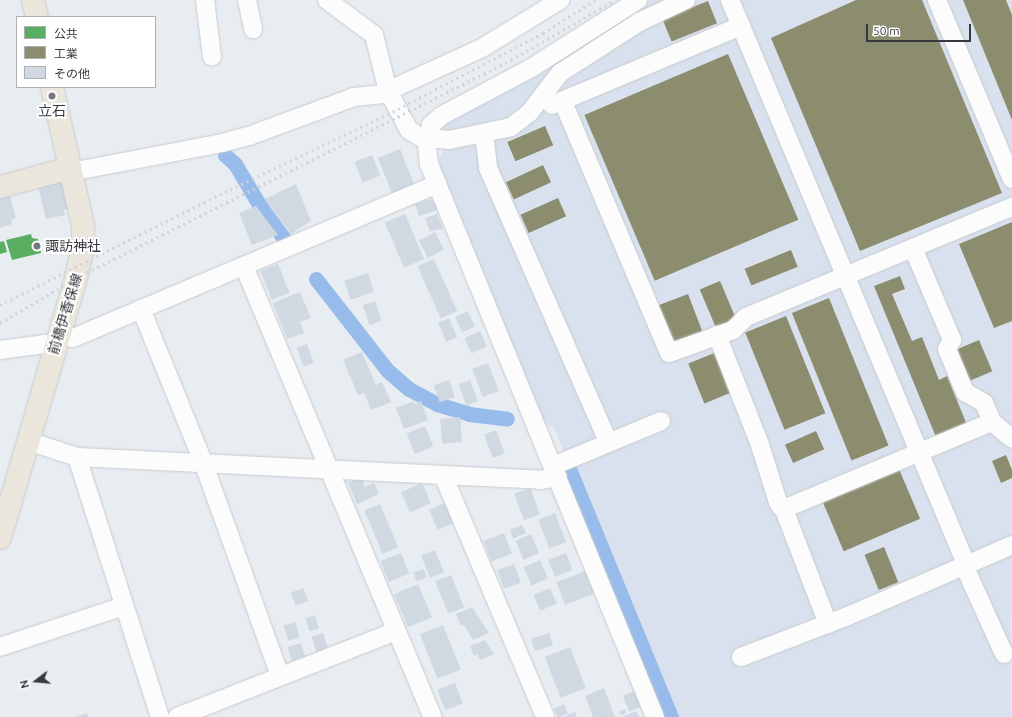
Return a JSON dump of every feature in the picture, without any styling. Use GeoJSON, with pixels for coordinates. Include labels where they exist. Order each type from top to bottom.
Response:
{"type":"FeatureCollection","features":[{"type":"Feature","properties":{"kind":"main road"},"geometry":{"type":"LineString","coordinates":[[33,0],[37,16]]}},
{"type":"Feature","properties":{"kind":"main road","name":"前橋伊香保線"},"geometry":{"type":"LineString","coordinates":[[0,538],[80,265],[83,237],[70,168],[52,88]]}},
{"type":"Feature","properties":{"kind":"main road"},"geometry":{"type":"LineString","coordinates":[[0,188],[70,168]]}},
{"type":"Feature","properties":{"kind":"street"},"geometry":{"type":"LineString","coordinates":[[205,0],[212,57]]}},
{"type":"Feature","properties":{"kind":"street"},"geometry":{"type":"LineString","coordinates":[[247,0],[253,28]]}},
{"type":"Feature","properties":{"kind":"street"},"geometry":{"type":"LineString","coordinates":[[327,0],[374,35],[388,91],[409,130],[415,135],[427,138],[449,140],[484,134],[511,127],[539,103],[560,73],[640,22],[686,0]]}},
{"type":"Feature","properties":{"kind":"street"},"geometry":{"type":"LineString","coordinates":[[70,168],[81,170],[222,143],[249,136],[354,97],[376,95],[388,91],[493,42],[560,0]]}},
{"type":"Feature","properties":{"kind":"street"},"geometry":{"type":"LineString","coordinates":[[638,0],[533,67],[441,116],[431,125],[427,138],[429,164],[655,717]]}},
{"type":"Feature","properties":{"kind":"street"},"geometry":{"type":"LineString","coordinates":[[730,0],[966,564],[967,572],[1004,654]]}},
{"type":"Feature","properties":{"kind":"street"},"geometry":{"type":"LineString","coordinates":[[937,0],[1012,179]]}},
{"type":"Feature","properties":{"kind":"street"},"geometry":{"type":"LineString","coordinates":[[539,103],[546,106],[563,102],[741,26]]}},
{"type":"Feature","properties":{"kind":"street"},"geometry":{"type":"LineString","coordinates":[[563,102],[669,354],[733,330],[746,317],[1012,208]]}},
{"type":"Feature","properties":{"kind":"street"},"geometry":{"type":"LineString","coordinates":[[484,134],[488,168],[608,443]]}},
{"type":"Feature","properties":{"kind":"street"},"geometry":{"type":"LineString","coordinates":[[0,350],[45,344],[73,338],[437,184]]}},
{"type":"Feature","properties":{"kind":"street"},"geometry":{"type":"LineString","coordinates":[[913,248],[952,340],[947,349],[965,392],[984,403],[992,422],[1012,439]]}},
{"type":"Feature","properties":{"kind":"street"},"geometry":{"type":"LineString","coordinates":[[244,266],[433,717]]}},
{"type":"Feature","properties":{"kind":"street"},"geometry":{"type":"LineString","coordinates":[[141,309],[203,462],[280,676]]}},
{"type":"Feature","properties":{"kind":"street"},"geometry":{"type":"LineString","coordinates":[[717,336],[760,444],[778,502],[786,508]]}},
{"type":"Feature","properties":{"kind":"street"},"geometry":{"type":"LineString","coordinates":[[28,441],[77,457],[203,462],[540,480],[608,443],[660,421]]}},
{"type":"Feature","properties":{"kind":"street"},"geometry":{"type":"LineString","coordinates":[[786,508],[919,451],[992,422]]}},
{"type":"Feature","properties":{"kind":"street"},"geometry":{"type":"LineString","coordinates":[[77,457],[160,717]]}},
{"type":"Feature","properties":{"kind":"street"},"geometry":{"type":"LineString","coordinates":[[443,475],[545,717]]}},
{"type":"Feature","properties":{"kind":"street"},"geometry":{"type":"LineString","coordinates":[[786,508],[785,512],[828,624]]}},
{"type":"Feature","properties":{"kind":"street"},"geometry":{"type":"LineString","coordinates":[[741,657],[828,624],[1012,545]]}},
{"type":"Feature","properties":{"kind":"street"},"geometry":{"type":"LineString","coordinates":[[0,647],[124,606]]}},
{"type":"Feature","properties":{"kind":"street"},"geometry":{"type":"LineString","coordinates":[[177,717],[396,631]]}},
{"type":"Feature","properties":{"kind":"shaded area"},"geometry":{"type":"Polygon","coordinates":[[[650,0],[1012,0],[1011,717],[674,717],[554,428],[545,424],[443,179],[439,160],[443,151],[442,123],[595,36],[650,0]]]}},
{"type":"Feature","properties":{"kind":"building: 公共"},"geometry":{"type":"Polygon","coordinates":[[[31,234],[32,238],[38,239],[41,253],[12,260],[6,240],[31,234]]]}},
{"type":"Feature","properties":{"kind":"building: 公共"},"geometry":{"type":"Polygon","coordinates":[[[4,241],[7,252],[0,254],[0,242],[4,241]]]}},
{"type":"Feature","properties":{"kind":"building: 工業"},"geometry":{"type":"Polygon","coordinates":[[[856,0],[922,0],[1002,193],[860,251],[771,38],[856,0]]]}},
{"type":"Feature","properties":{"kind":"building: 工業"},"geometry":{"type":"Polygon","coordinates":[[[963,0],[1006,0],[1012,15],[1012,120],[963,0]]]}},
{"type":"Feature","properties":{"kind":"building: 工業"},"geometry":{"type":"Polygon","coordinates":[[[708,1],[717,23],[672,42],[663,19],[708,1]]]}},
{"type":"Feature","properties":{"kind":"building: 工業"},"geometry":{"type":"Polygon","coordinates":[[[728,54],[798,220],[655,281],[584,115],[728,54]]]}},
{"type":"Feature","properties":{"kind":"building: 工業"},"geometry":{"type":"Polygon","coordinates":[[[545,126],[553,145],[515,161],[507,142],[545,126]]]}},
{"type":"Feature","properties":{"kind":"building: 工業"},"geometry":{"type":"Polygon","coordinates":[[[543,165],[551,182],[514,200],[506,182],[543,165]]]}},
{"type":"Feature","properties":{"kind":"building: 工業"},"geometry":{"type":"Polygon","coordinates":[[[558,198],[566,216],[529,233],[521,215],[558,198]]]}},
{"type":"Feature","properties":{"kind":"building: 工業"},"geometry":{"type":"Polygon","coordinates":[[[1012,222],[1012,321],[994,328],[959,244],[1012,222]]]}},
{"type":"Feature","properties":{"kind":"building: 工業"},"geometry":{"type":"Polygon","coordinates":[[[791,250],[798,267],[751,285],[745,269],[791,250]]]}},
{"type":"Feature","properties":{"kind":"building: 工業"},"geometry":{"type":"Polygon","coordinates":[[[900,276],[905,289],[892,294],[912,341],[922,337],[939,380],[947,376],[967,425],[936,437],[874,286],[900,276]]]}},
{"type":"Feature","properties":{"kind":"building: 工業"},"geometry":{"type":"Polygon","coordinates":[[[720,281],[737,322],[717,330],[700,290],[720,281]]]}},
{"type":"Feature","properties":{"kind":"building: 工業"},"geometry":{"type":"Polygon","coordinates":[[[688,294],[703,334],[671,347],[655,307],[688,294]]]}},
{"type":"Feature","properties":{"kind":"building: 工業"},"geometry":{"type":"Polygon","coordinates":[[[829,298],[889,445],[851,460],[792,313],[829,298]]]}},
{"type":"Feature","properties":{"kind":"building: 工業"},"geometry":{"type":"Polygon","coordinates":[[[786,316],[825,413],[785,430],[745,332],[786,316]]]}},
{"type":"Feature","properties":{"kind":"building: 工業"},"geometry":{"type":"Polygon","coordinates":[[[979,340],[992,371],[967,382],[954,351],[979,340]]]}},
{"type":"Feature","properties":{"kind":"building: 工業"},"geometry":{"type":"Polygon","coordinates":[[[717,352],[733,392],[704,403],[688,364],[717,352]]]}},
{"type":"Feature","properties":{"kind":"building: 工業"},"geometry":{"type":"Polygon","coordinates":[[[816,431],[824,449],[793,463],[785,445],[816,431]]]}},
{"type":"Feature","properties":{"kind":"building: 工業"},"geometry":{"type":"Polygon","coordinates":[[[1006,455],[1012,470],[1012,478],[1001,483],[992,461],[1006,455]]]}},
{"type":"Feature","properties":{"kind":"building: 工業"},"geometry":{"type":"Polygon","coordinates":[[[899,469],[920,519],[844,551],[823,501],[899,469]]]}},
{"type":"Feature","properties":{"kind":"building: 工業"},"geometry":{"type":"Polygon","coordinates":[[[884,547],[898,582],[879,590],[865,555],[884,547]]]}},
{"type":"Feature","properties":{"kind":"building: その他"},"geometry":{"type":"Polygon","coordinates":[[[400,149],[415,187],[393,196],[378,158],[400,149]]]}},
{"type":"Feature","properties":{"kind":"building: その他"},"geometry":{"type":"Polygon","coordinates":[[[372,155],[380,175],[363,183],[354,162],[372,155]]]}},
{"type":"Feature","properties":{"kind":"building: その他"},"geometry":{"type":"Polygon","coordinates":[[[66,179],[73,208],[64,210],[65,215],[46,219],[38,187],[66,179]]]}},
{"type":"Feature","properties":{"kind":"building: その他"},"geometry":{"type":"Polygon","coordinates":[[[296,184],[311,221],[291,234],[265,199],[296,184]]]}},
{"type":"Feature","properties":{"kind":"building: その他"},"geometry":{"type":"Polygon","coordinates":[[[10,196],[16,218],[11,220],[12,224],[0,228],[0,199],[10,196]]]}},
{"type":"Feature","properties":{"kind":"building: その他"},"geometry":{"type":"Polygon","coordinates":[[[432,199],[438,210],[419,216],[415,204],[432,199]]]}},
{"type":"Feature","properties":{"kind":"building: その他"},"geometry":{"type":"Polygon","coordinates":[[[256,206],[278,235],[252,245],[239,213],[256,206]]]}},
{"type":"Feature","properties":{"kind":"building: その他"},"geometry":{"type":"Polygon","coordinates":[[[405,214],[424,259],[404,268],[385,223],[405,214]]]}},
{"type":"Feature","properties":{"kind":"building: その他"},"geometry":{"type":"Polygon","coordinates":[[[437,214],[443,229],[430,231],[425,218],[437,214]]]}},
{"type":"Feature","properties":{"kind":"building: その他"},"geometry":{"type":"Polygon","coordinates":[[[435,232],[444,250],[428,258],[419,240],[435,232]]]}},
{"type":"Feature","properties":{"kind":"building: その他"},"geometry":{"type":"Polygon","coordinates":[[[434,259],[457,311],[441,318],[418,266],[434,259]]]}},
{"type":"Feature","properties":{"kind":"building: その他"},"geometry":{"type":"Polygon","coordinates":[[[278,264],[290,293],[272,300],[260,271],[278,264]]]}},
{"type":"Feature","properties":{"kind":"building: その他"},"geometry":{"type":"Polygon","coordinates":[[[368,273],[374,292],[350,300],[344,281],[368,273]]]}},
{"type":"Feature","properties":{"kind":"building: その他"},"geometry":{"type":"Polygon","coordinates":[[[300,292],[311,318],[300,322],[304,333],[287,339],[273,303],[300,292]]]}},
{"type":"Feature","properties":{"kind":"building: その他"},"geometry":{"type":"Polygon","coordinates":[[[375,301],[382,321],[370,325],[363,305],[375,301]]]}},
{"type":"Feature","properties":{"kind":"building: その他"},"geometry":{"type":"Polygon","coordinates":[[[468,311],[475,327],[462,332],[455,317],[468,311]]]}},
{"type":"Feature","properties":{"kind":"building: その他"},"geometry":{"type":"Polygon","coordinates":[[[449,318],[457,337],[446,342],[438,323],[449,318]]]}},
{"type":"Feature","properties":{"kind":"building: その他"},"geometry":{"type":"Polygon","coordinates":[[[480,331],[487,347],[471,353],[464,338],[480,331]]]}},
{"type":"Feature","properties":{"kind":"building: その他"},"geometry":{"type":"Polygon","coordinates":[[[307,344],[314,363],[304,367],[297,348],[307,344]]]}},
{"type":"Feature","properties":{"kind":"building: その他"},"geometry":{"type":"Polygon","coordinates":[[[362,352],[376,385],[382,382],[391,402],[371,410],[364,393],[358,395],[343,360],[362,352]]]}},
{"type":"Feature","properties":{"kind":"building: その他"},"geometry":{"type":"Polygon","coordinates":[[[488,363],[499,391],[483,397],[472,369],[488,363]]]}},
{"type":"Feature","properties":{"kind":"building: その他"},"geometry":{"type":"Polygon","coordinates":[[[449,380],[455,397],[440,402],[434,385],[449,380]]]}},
{"type":"Feature","properties":{"kind":"building: その他"},"geometry":{"type":"Polygon","coordinates":[[[470,380],[478,402],[467,406],[459,384],[470,380]]]}},
{"type":"Feature","properties":{"kind":"building: その他"},"geometry":{"type":"Polygon","coordinates":[[[414,401],[415,404],[421,401],[428,420],[404,429],[396,408],[414,401]]]}},
{"type":"Feature","properties":{"kind":"building: その他"},"geometry":{"type":"Polygon","coordinates":[[[460,417],[462,442],[442,444],[440,419],[460,417]]]}},
{"type":"Feature","properties":{"kind":"building: その他"},"geometry":{"type":"Polygon","coordinates":[[[425,426],[433,446],[415,454],[406,433],[425,426]]]}},
{"type":"Feature","properties":{"kind":"building: その他"},"geometry":{"type":"Polygon","coordinates":[[[496,430],[505,453],[493,458],[484,435],[496,430]]]}},
{"type":"Feature","properties":{"kind":"building: その他"},"geometry":{"type":"Polygon","coordinates":[[[361,477],[365,487],[374,483],[379,494],[357,504],[348,483],[361,477]]]}},
{"type":"Feature","properties":{"kind":"building: その他"},"geometry":{"type":"Polygon","coordinates":[[[422,483],[431,503],[410,512],[401,492],[422,483]]]}},
{"type":"Feature","properties":{"kind":"building: その他"},"geometry":{"type":"Polygon","coordinates":[[[530,488],[540,514],[524,520],[514,494],[530,488]]]}},
{"type":"Feature","properties":{"kind":"building: その他"},"geometry":{"type":"Polygon","coordinates":[[[449,501],[458,521],[438,530],[429,510],[449,501]]]}},
{"type":"Feature","properties":{"kind":"building: その他"},"geometry":{"type":"Polygon","coordinates":[[[380,504],[398,547],[383,554],[364,511],[380,504]]]}},
{"type":"Feature","properties":{"kind":"building: その他"},"geometry":{"type":"Polygon","coordinates":[[[555,513],[566,542],[549,548],[538,519],[555,513]]]}},
{"type":"Feature","properties":{"kind":"building: その他"},"geometry":{"type":"Polygon","coordinates":[[[522,525],[526,533],[513,539],[510,530],[522,525]]]}},
{"type":"Feature","properties":{"kind":"building: その他"},"geometry":{"type":"Polygon","coordinates":[[[504,533],[512,554],[491,561],[483,541],[504,533]]]}},
{"type":"Feature","properties":{"kind":"building: その他"},"geometry":{"type":"Polygon","coordinates":[[[531,534],[539,553],[524,560],[515,541],[531,534]]]}},
{"type":"Feature","properties":{"kind":"building: その他"},"geometry":{"type":"Polygon","coordinates":[[[435,550],[444,572],[430,578],[421,556],[435,550]]]}},
{"type":"Feature","properties":{"kind":"building: その他"},"geometry":{"type":"Polygon","coordinates":[[[401,553],[409,573],[389,582],[381,561],[401,553]]]}},
{"type":"Feature","properties":{"kind":"building: その他"},"geometry":{"type":"Polygon","coordinates":[[[566,553],[573,570],[555,577],[548,560],[566,553]]]}},
{"type":"Feature","properties":{"kind":"building: その他"},"geometry":{"type":"Polygon","coordinates":[[[540,560],[548,578],[532,586],[524,567],[540,560]]]}},
{"type":"Feature","properties":{"kind":"building: その他"},"geometry":{"type":"Polygon","coordinates":[[[514,564],[521,583],[504,589],[497,570],[514,564]]]}},
{"type":"Feature","properties":{"kind":"building: その他"},"geometry":{"type":"Polygon","coordinates":[[[424,569],[427,578],[416,581],[414,572],[424,569]]]}},
{"type":"Feature","properties":{"kind":"building: その他"},"geometry":{"type":"Polygon","coordinates":[[[585,571],[594,593],[565,605],[556,583],[585,571]]]}},
{"type":"Feature","properties":{"kind":"building: その他"},"geometry":{"type":"Polygon","coordinates":[[[451,575],[464,607],[448,614],[435,581],[451,575]]]}},
{"type":"Feature","properties":{"kind":"building: その他"},"geometry":{"type":"Polygon","coordinates":[[[418,584],[432,617],[408,627],[394,594],[418,584]]]}},
{"type":"Feature","properties":{"kind":"building: その他"},"geometry":{"type":"Polygon","coordinates":[[[303,588],[308,601],[296,606],[291,593],[303,588]]]}},
{"type":"Feature","properties":{"kind":"building: その他"},"geometry":{"type":"Polygon","coordinates":[[[550,588],[557,604],[540,611],[534,595],[550,588]]]}},
{"type":"Feature","properties":{"kind":"building: その他"},"geometry":{"type":"Polygon","coordinates":[[[472,607],[489,633],[473,640],[464,625],[461,626],[456,614],[472,607]]]}},
{"type":"Feature","properties":{"kind":"building: その他"},"geometry":{"type":"Polygon","coordinates":[[[315,615],[319,628],[310,631],[305,618],[315,615]]]}},
{"type":"Feature","properties":{"kind":"building: その他"},"geometry":{"type":"Polygon","coordinates":[[[295,622],[300,637],[289,641],[284,626],[295,622]]]}},
{"type":"Feature","properties":{"kind":"building: その他"},"geometry":{"type":"Polygon","coordinates":[[[443,625],[461,670],[438,679],[420,634],[443,625]]]}},
{"type":"Feature","properties":{"kind":"building: その他"},"geometry":{"type":"Polygon","coordinates":[[[323,633],[328,648],[317,652],[312,637],[323,633]]]}},
{"type":"Feature","properties":{"kind":"building: その他"},"geometry":{"type":"Polygon","coordinates":[[[549,633],[553,645],[535,651],[531,639],[549,633]]]}},
{"type":"Feature","properties":{"kind":"building: その他"},"geometry":{"type":"Polygon","coordinates":[[[485,640],[494,654],[480,660],[477,654],[474,656],[470,646],[485,640]]]}},
{"type":"Feature","properties":{"kind":"building: その他"},"geometry":{"type":"Polygon","coordinates":[[[301,643],[305,656],[292,660],[288,647],[301,643]]]}},
{"type":"Feature","properties":{"kind":"building: その他"},"geometry":{"type":"Polygon","coordinates":[[[570,647],[586,688],[561,698],[545,657],[570,647]]]}},
{"type":"Feature","properties":{"kind":"building: その他"},"geometry":{"type":"Polygon","coordinates":[[[455,683],[463,704],[445,710],[437,690],[455,683]]]}},
{"type":"Feature","properties":{"kind":"building: その他"},"geometry":{"type":"Polygon","coordinates":[[[604,688],[615,717],[593,717],[585,696],[604,688]]]}},
{"type":"Feature","properties":{"kind":"building: その他"},"geometry":{"type":"Polygon","coordinates":[[[635,691],[641,707],[629,712],[623,696],[635,691]]]}},
{"type":"Feature","properties":{"kind":"building: その他"},"geometry":{"type":"Polygon","coordinates":[[[564,704],[568,713],[558,717],[554,708],[564,704]]]}},
{"type":"Feature","properties":{"kind":"building: その他"},"geometry":{"type":"Polygon","coordinates":[[[625,709],[626,713],[621,715],[619,712],[625,709]]]}},
{"type":"Feature","properties":{"kind":"building: その他"},"geometry":{"type":"Polygon","coordinates":[[[636,711],[639,717],[622,717],[636,711]]]}},
{"type":"Feature","properties":{"kind":"building: その他"},"geometry":{"type":"Polygon","coordinates":[[[575,712],[577,717],[563,717],[575,712]]]}},
{"type":"Feature","properties":{"kind":"building: その他"},"geometry":{"type":"Polygon","coordinates":[[[87,713],[88,717],[76,717],[87,713]]]}},
{"type":"Feature","properties":{"kind":"waterway"},"geometry":{"type":"LineString","coordinates":[[225,155],[235,164],[260,206],[288,244]]}},
{"type":"Feature","properties":{"kind":"waterway"},"geometry":{"type":"LineString","coordinates":[[316,279],[387,370],[409,389],[437,404],[469,414],[507,419]]}},
{"type":"Feature","properties":{"kind":"waterway"},"geometry":{"type":"LineString","coordinates":[[570,471],[671,717]]}},
{"type":"Feature","properties":{"kind":"railway"},"geometry":{"type":"LineString","coordinates":[[0,305],[225,192],[398,109],[543,33],[595,0]]}},
{"type":"Feature","properties":{"kind":"railway"},"geometry":{"type":"LineString","coordinates":[[0,323],[76,278],[511,60],[615,0]]}},
{"type":"Feature","properties":{"kind":"place","name":"立石"},"geometry":{"type":"Point","coordinates":[52,96]}},
{"type":"Feature","properties":{"kind":"place","name":"諏訪神社"},"geometry":{"type":"Point","coordinates":[37,246]}}]}
